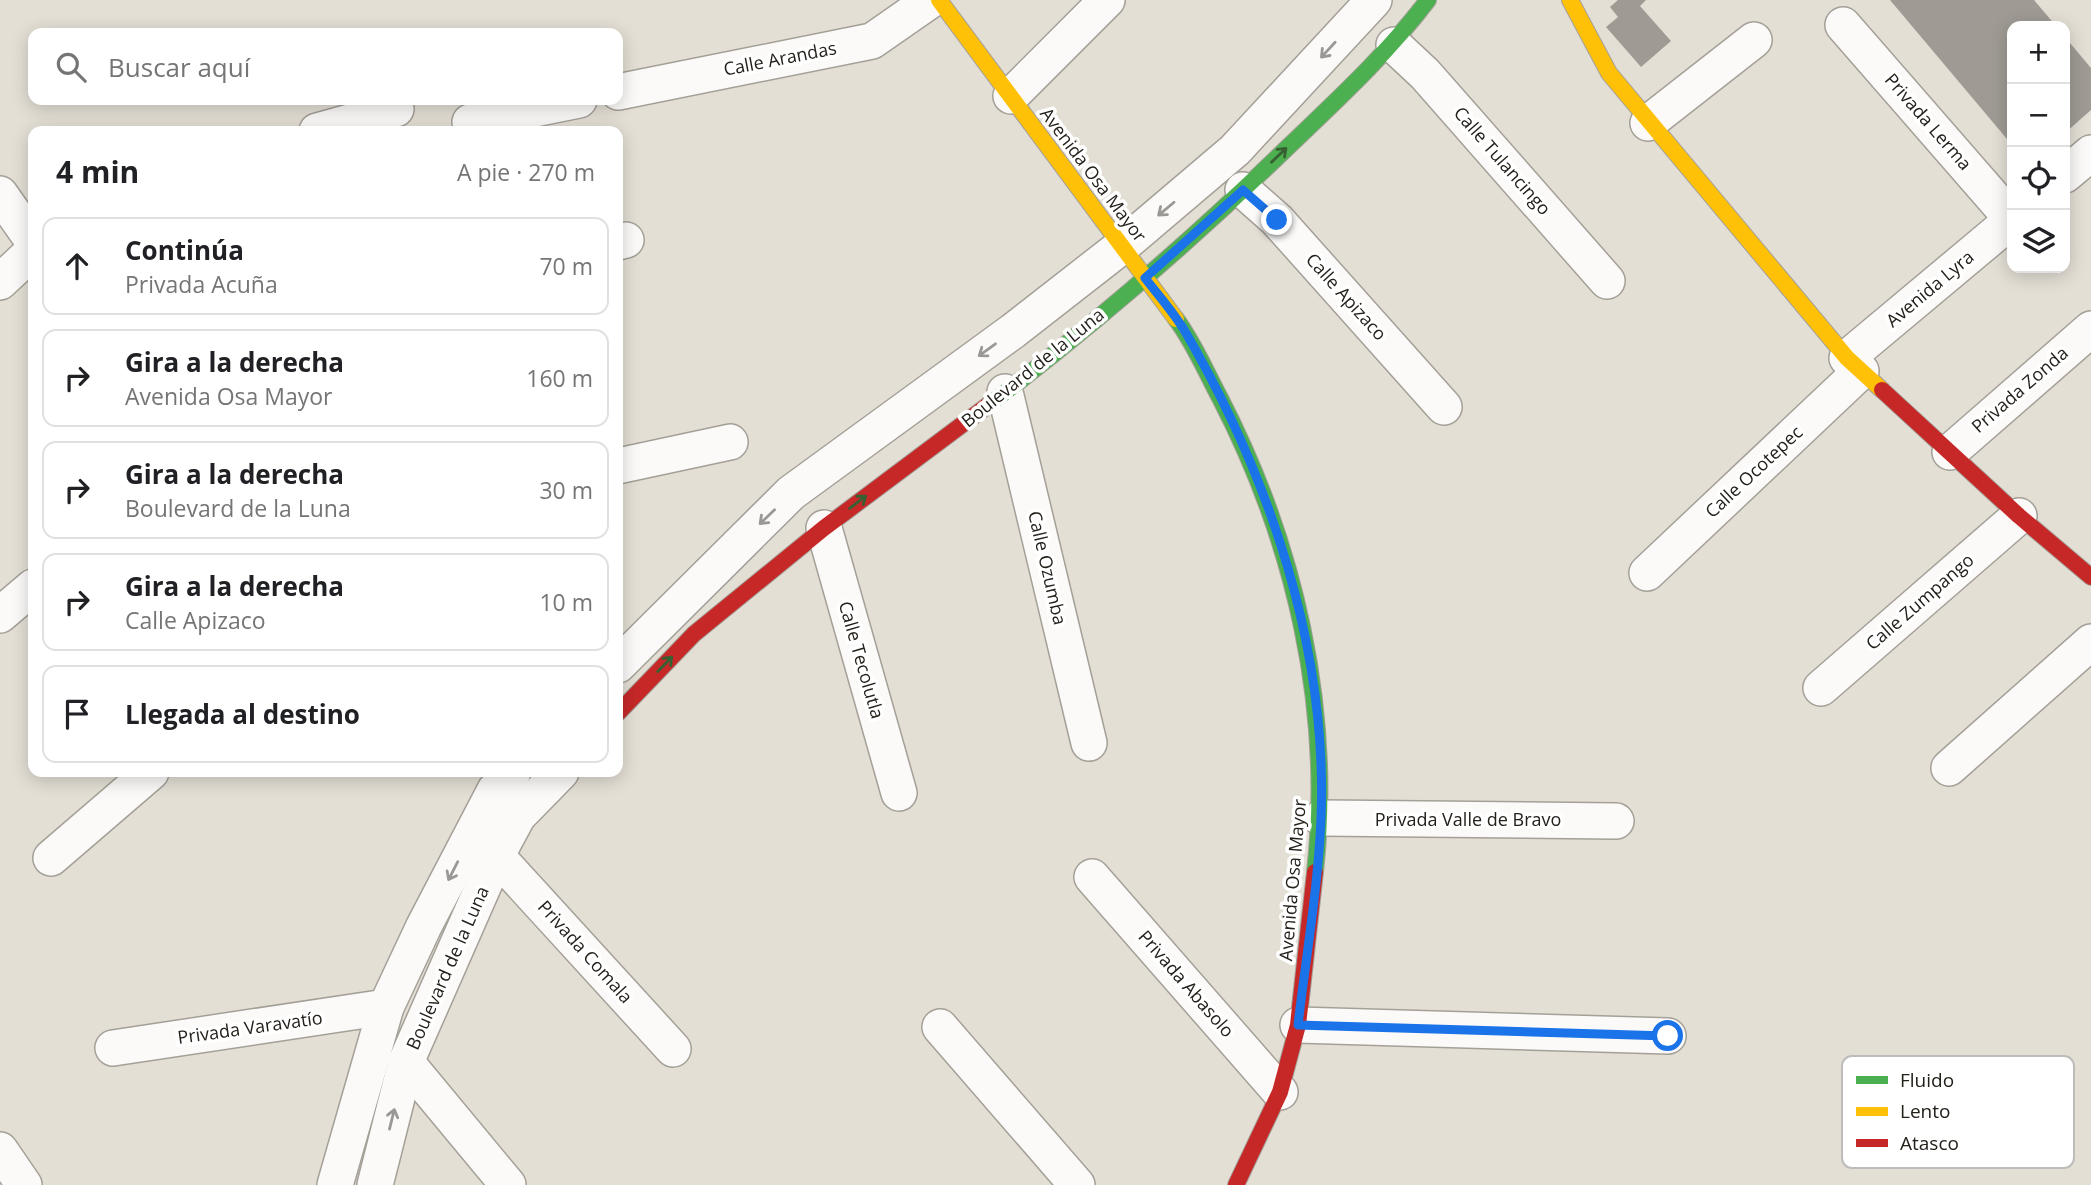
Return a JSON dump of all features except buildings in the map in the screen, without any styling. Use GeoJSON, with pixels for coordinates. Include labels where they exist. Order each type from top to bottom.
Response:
{"type":"FeatureCollection","features":[{"type":"Feature","properties":{"kind":"street","name":"Calle Arandas"},"geometry":{"type":"LineString","coordinates":[[623,91],[872,41],[931,0]]}},
{"type":"Feature","properties":{"kind":"street","name":"Avenida Osa Mayor"},"geometry":{"type":"LineString","coordinates":[[939,0],[1185,331],[1247,451],[1292,578],[1317,710],[1321,818],[1298,1025],[1280,1092],[1236,1185]]}},
{"type":"Feature","properties":{"kind":"street"},"geometry":{"type":"LineString","coordinates":[[1011,96],[1107,0]]}},
{"type":"Feature","properties":{"kind":"street"},"geometry":{"type":"LineString","coordinates":[[623,660],[791,493],[1122,246],[1235,150],[1374,0]]}},
{"type":"Feature","properties":{"kind":"street","name":"Boulevard de la Luna"},"geometry":{"type":"LineString","coordinates":[[623,708],[694,634],[824,528],[1005,392],[1145,278],[1243,190],[1394,45],[1428,0]]}},
{"type":"Feature","properties":{"kind":"street"},"geometry":{"type":"LineString","coordinates":[[1570,0],[1609,73],[1648,123],[1854,365],[2019,516],[2091,577]]}},
{"type":"Feature","properties":{"kind":"street","name":"Privada Lerma"},"geometry":{"type":"LineString","coordinates":[[1843,25],[2007,214]]}},
{"type":"Feature","properties":{"kind":"street"},"geometry":{"type":"LineString","coordinates":[[1648,123],[1754,40]]}},
{"type":"Feature","properties":{"kind":"street","name":"Calle Tulancingo"},"geometry":{"type":"LineString","coordinates":[[1394,45],[1425,74],[1607,281]]}},
{"type":"Feature","properties":{"kind":"street"},"geometry":{"type":"LineString","coordinates":[[470,122],[554,105]]}},
{"type":"Feature","properties":{"kind":"street"},"geometry":{"type":"LineString","coordinates":[[335,126],[396,109]]}},
{"type":"Feature","properties":{"kind":"street"},"geometry":{"type":"LineString","coordinates":[[2070,171],[2091,153]]}},
{"type":"Feature","properties":{"kind":"street","name":"Calle Apizaco"},"geometry":{"type":"LineString","coordinates":[[1243,190],[1277,220],[1444,407]]}},
{"type":"Feature","properties":{"kind":"street"},"geometry":{"type":"LineString","coordinates":[[0,194],[28,234]]}},
{"type":"Feature","properties":{"kind":"street","name":"Avenida Lyra"},"geometry":{"type":"LineString","coordinates":[[1854,365],[2007,225]]}},
{"type":"Feature","properties":{"kind":"street"},"geometry":{"type":"LineString","coordinates":[[0,282],[28,256]]}},
{"type":"Feature","properties":{"kind":"street","name":"Privada Zonda"},"geometry":{"type":"LineString","coordinates":[[1950,452],[2091,329]]}},
{"type":"Feature","properties":{"kind":"street","name":"Calle Ocotepec"},"geometry":{"type":"LineString","coordinates":[[1647,573],[1854,365]]}},
{"type":"Feature","properties":{"kind":"street","name":"Calle Ozumba"},"geometry":{"type":"LineString","coordinates":[[1005,392],[1089,743]]}},
{"type":"Feature","properties":{"kind":"street"},"geometry":{"type":"LineString","coordinates":[[914,403],[941,440]]}},
{"type":"Feature","properties":{"kind":"street"},"geometry":{"type":"LineString","coordinates":[[623,465],[730,442]]}},
{"type":"Feature","properties":{"kind":"street","name":"Calle Zumpango"},"geometry":{"type":"LineString","coordinates":[[1821,688],[2019,516]]}},
{"type":"Feature","properties":{"kind":"street","name":"Calle Tecolutla"},"geometry":{"type":"LineString","coordinates":[[824,528],[899,793]]}},
{"type":"Feature","properties":{"kind":"street"},"geometry":{"type":"LineString","coordinates":[[727,556],[753,587]]}},
{"type":"Feature","properties":{"kind":"street"},"geometry":{"type":"LineString","coordinates":[[0,615],[28,591]]}},
{"type":"Feature","properties":{"kind":"street"},"geometry":{"type":"LineString","coordinates":[[1949,768],[2091,642]]}},
{"type":"Feature","properties":{"kind":"street"},"geometry":{"type":"LineString","coordinates":[[51,858],[145,777]]}},
{"type":"Feature","properties":{"kind":"street","name":"Boulevard de la Luna"},"geometry":{"type":"LineString","coordinates":[[335,1185],[386,1007],[485,844],[518,816],[556,777]]}},
{"type":"Feature","properties":{"kind":"street"},"geometry":{"type":"LineString","coordinates":[[496,778],[518,816]]}},
{"type":"Feature","properties":{"kind":"street","name":"Boulevard de la Luna"},"geometry":{"type":"LineString","coordinates":[[375,1185],[406,1062],[485,844],[496,778]]}},
{"type":"Feature","properties":{"kind":"street","name":"Privada Valle de Bravo"},"geometry":{"type":"LineString","coordinates":[[1321,818],[1616,821]]}},
{"type":"Feature","properties":{"kind":"street","name":"Privada Comala"},"geometry":{"type":"LineString","coordinates":[[485,844],[673,1049]]}},
{"type":"Feature","properties":{"kind":"street","name":"Privada Abasolo"},"geometry":{"type":"LineString","coordinates":[[1092,877],[1280,1092]]}},
{"type":"Feature","properties":{"kind":"street","name":"Privada Varavatío"},"geometry":{"type":"LineString","coordinates":[[113,1048],[386,1007]]}},
{"type":"Feature","properties":{"kind":"street"},"geometry":{"type":"LineString","coordinates":[[1298,1025],[1668,1036]]}},
{"type":"Feature","properties":{"kind":"street"},"geometry":{"type":"LineString","coordinates":[[940,1027],[1077,1185]]}},
{"type":"Feature","properties":{"kind":"street"},"geometry":{"type":"LineString","coordinates":[[406,1062],[508,1185]]}},
{"type":"Feature","properties":{"kind":"street"},"geometry":{"type":"LineString","coordinates":[[0,1150],[24,1185]]}},
{"type":"Feature","properties":{"kind":"traffic: fast"},"geometry":{"type":"LineString","coordinates":[[987,406],[1104,313],[1217,214],[1362,76],[1428,0]]}},
{"type":"Feature","properties":{"kind":"traffic: fast"},"geometry":{"type":"LineString","coordinates":[[1176,319],[1200,358],[1246,453],[1269,510],[1288,569],[1313,689],[1319,811],[1315,872]]}},
{"type":"Feature","properties":{"kind":"traffic: slow"},"geometry":{"type":"LineString","coordinates":[[939,0],[1176,319]]}},
{"type":"Feature","properties":{"kind":"traffic: slow"},"geometry":{"type":"LineString","coordinates":[[1570,0],[1609,73],[1847,358],[1882,390]]}},
{"type":"Feature","properties":{"kind":"traffic: jam"},"geometry":{"type":"LineString","coordinates":[[1882,390],[2019,516],[2091,577]]}},
{"type":"Feature","properties":{"kind":"traffic: jam"},"geometry":{"type":"LineString","coordinates":[[623,708],[694,634],[824,528],[987,406]]}},
{"type":"Feature","properties":{"kind":"traffic: jam"},"geometry":{"type":"LineString","coordinates":[[1236,1185],[1280,1092],[1298,1025],[1315,872]]}},
{"type":"Feature","properties":{"kind":"route"},"geometry":{"type":"LineString","coordinates":[[1277,220],[1243,190],[1145,278],[1185,331],[1247,451],[1292,578],[1317,710],[1321,818],[1298,1025],[1668,1036]]}}]}
